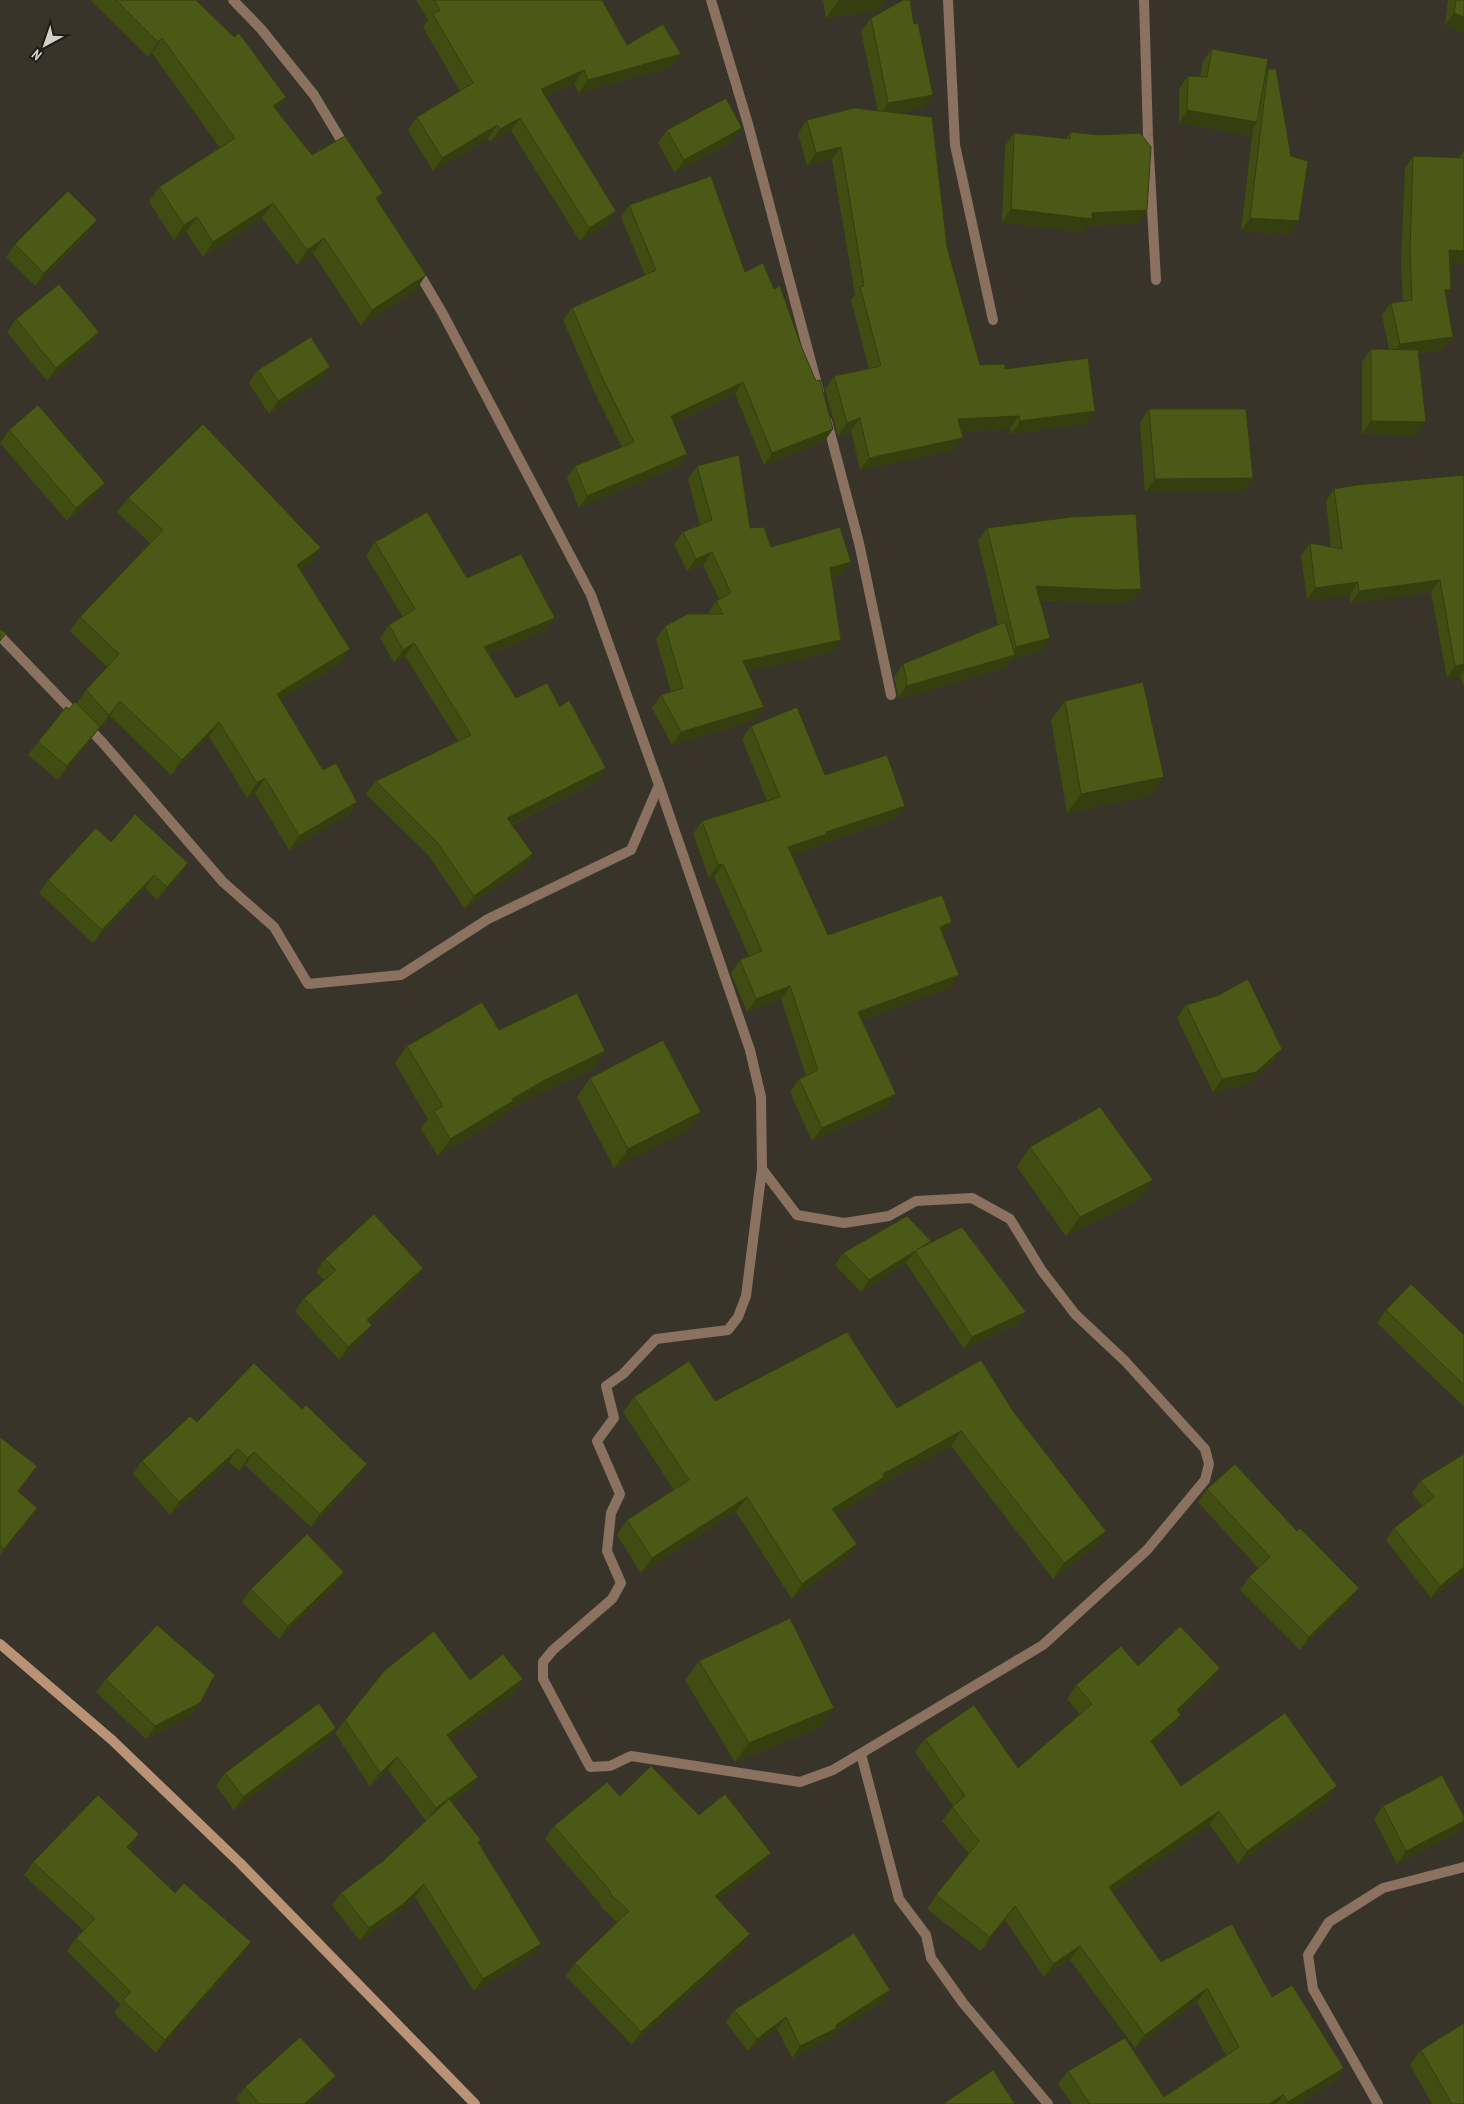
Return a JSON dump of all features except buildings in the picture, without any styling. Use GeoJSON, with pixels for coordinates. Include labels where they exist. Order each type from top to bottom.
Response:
{"type":"FeatureCollection","features":[{"type":"Feature","properties":{"kind":"street"},"geometry":{"type":"LineString","coordinates":[[233,0],[260,29],[314,95],[354,162]]}},
{"type":"Feature","properties":{"kind":"street"},"geometry":{"type":"LineString","coordinates":[[711,0],[748,124],[859,543],[891,694]]}},
{"type":"Feature","properties":{"kind":"street"},"geometry":{"type":"LineString","coordinates":[[948,0],[955,144],[993,320]]}},
{"type":"Feature","properties":{"kind":"street"},"geometry":{"type":"LineString","coordinates":[[1144,0],[1148,136],[1156,280]]}},
{"type":"Feature","properties":{"kind":"street"},"geometry":{"type":"LineString","coordinates":[[408,255],[442,314],[591,595],[659,785],[750,1050],[761,1097],[762,1170],[746,1296],[738,1317],[728,1330],[656,1339],[623,1374],[606,1386],[614,1418],[597,1441],[620,1494],[611,1513],[607,1551],[621,1584],[612,1598],[553,1650],[543,1662],[543,1679],[590,1767],[610,1766],[631,1756],[800,1782],[833,1770],[1043,1645],[1147,1550],[1205,1480],[1210,1464],[1205,1449],[1125,1361],[1075,1314],[1042,1271],[1010,1219],[972,1198],[916,1201],[890,1216],[844,1223],[797,1215],[762,1170]]}},
{"type":"Feature","properties":{"kind":"street"},"geometry":{"type":"LineString","coordinates":[[0,636],[102,742],[223,882],[274,926],[308,984],[401,975],[488,919],[631,850],[659,785]]}},
{"type":"Feature","properties":{"kind":"street"},"geometry":{"type":"LineString","coordinates":[[0,1644],[112,1740],[240,1863],[475,2104]]}},
{"type":"Feature","properties":{"kind":"street"},"geometry":{"type":"LineString","coordinates":[[861,1754],[899,1899],[926,1935],[931,1958],[962,2002],[1048,2104]]}},
{"type":"Feature","properties":{"kind":"street"},"geometry":{"type":"LineString","coordinates":[[1378,2104],[1313,1989],[1308,1955],[1329,1922],[1383,1888],[1464,1867]]}}]}
